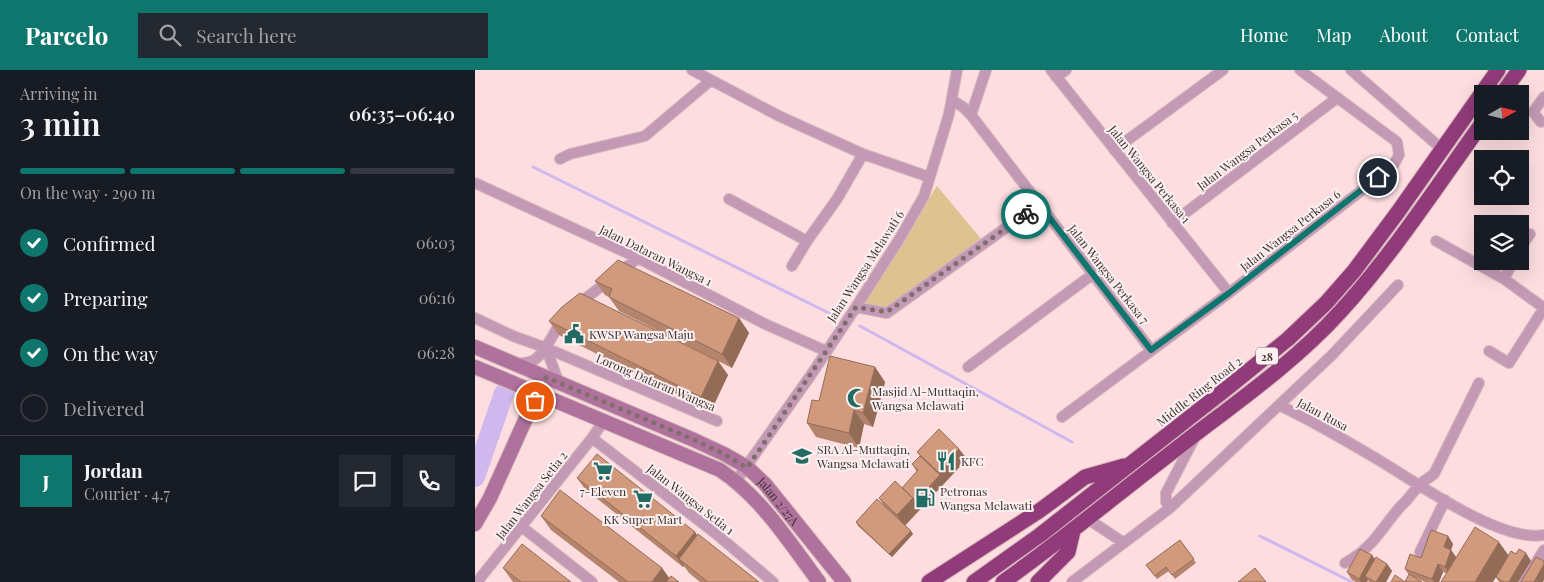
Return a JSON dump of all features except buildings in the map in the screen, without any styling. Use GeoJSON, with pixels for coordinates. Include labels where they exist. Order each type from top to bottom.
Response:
{"type":"FeatureCollection","features":[{"type":"Feature","properties":{"kind":"highway","name":"Middle Ring Road 2"},"geometry":{"type":"LineString","coordinates":[[974,582],[1040,535],[1133,463],[1288,339],[1326,303],[1371,249],[1498,70]]}},
{"type":"Feature","properties":{"kind":"highway"},"geometry":{"type":"LineString","coordinates":[[1508,85],[1519,70]]}},
{"type":"Feature","properties":{"kind":"highway","name":"28"},"geometry":{"type":"LineString","coordinates":[[1003,582],[1073,531],[1269,376],[1309,342],[1338,314],[1367,281],[1474,134]]}},
{"type":"Feature","properties":{"kind":"highway"},"geometry":{"type":"LineString","coordinates":[[929,582],[1039,511],[1085,478],[1133,463]]}},
{"type":"Feature","properties":{"kind":"highway"},"geometry":{"type":"LineString","coordinates":[[1038,582],[1068,552],[1073,531]]}},
{"type":"Feature","properties":{"kind":"main road","name":"Jalan 2/27A"},"geometry":{"type":"LineString","coordinates":[[475,347],[695,440],[747,468],[765,484],[844,582]]}},
{"type":"Feature","properties":{"kind":"main road","name":"Jalan 2/27A"},"geometry":{"type":"LineString","coordinates":[[475,367],[720,470],[736,481],[769,515],[819,582]]}},
{"type":"Feature","properties":{"kind":"main road"},"geometry":{"type":"LineString","coordinates":[[475,524],[490,498],[545,377]]}},
{"type":"Feature","properties":{"kind":"street"},"geometry":{"type":"LineString","coordinates":[[692,70],[779,116],[863,154],[929,177]]}},
{"type":"Feature","properties":{"kind":"street","name":"Jalan Wangsa Melawati 6"},"geometry":{"type":"LineString","coordinates":[[736,481],[747,468],[856,307],[924,196],[952,100],[957,70]]}},
{"type":"Feature","properties":{"kind":"street"},"geometry":{"type":"LineString","coordinates":[[971,115],[986,70]]}},
{"type":"Feature","properties":{"kind":"street"},"geometry":{"type":"LineString","coordinates":[[1053,73],[1065,70]]}},
{"type":"Feature","properties":{"kind":"street"},"geometry":{"type":"LineString","coordinates":[[1114,150],[1223,70]]}},
{"type":"Feature","properties":{"kind":"street","name":"Jalan Wangsa Perkasa 6"},"geometry":{"type":"LineString","coordinates":[[1062,417],[1229,293],[1393,166],[1399,155],[1397,142],[1300,70]]}},
{"type":"Feature","properties":{"kind":"street"},"geometry":{"type":"LineString","coordinates":[[1351,70],[1442,149]]}},
{"type":"Feature","properties":{"kind":"street","name":"Jalan Wangsa Perkasa 1"},"geometry":{"type":"LineString","coordinates":[[1053,73],[1229,293]]}},
{"type":"Feature","properties":{"kind":"street"},"geometry":{"type":"LineString","coordinates":[[559,159],[570,154],[645,136],[710,81]]}},
{"type":"Feature","properties":{"kind":"street"},"geometry":{"type":"LineString","coordinates":[[1541,122],[1533,112],[1544,97]]}},
{"type":"Feature","properties":{"kind":"street","name":"Jalan Wangsa Perkasa 5"},"geometry":{"type":"LineString","coordinates":[[1173,223],[1337,98]]}},
{"type":"Feature","properties":{"kind":"street","name":"Jalan Wangsa Perkasa 7"},"geometry":{"type":"LineString","coordinates":[[952,100],[971,115],[1151,350]]}},
{"type":"Feature","properties":{"kind":"street"},"geometry":{"type":"LineString","coordinates":[[792,266],[837,199],[863,154]]}},
{"type":"Feature","properties":{"kind":"street","name":"Jalan Dataran Wangsa 1"},"geometry":{"type":"LineString","coordinates":[[475,183],[638,258],[765,324],[826,352]]}},
{"type":"Feature","properties":{"kind":"street"},"geometry":{"type":"LineString","coordinates":[[729,199],[807,241]]}},
{"type":"Feature","properties":{"kind":"street"},"geometry":{"type":"LineString","coordinates":[[856,307],[887,312],[1039,204]]}},
{"type":"Feature","properties":{"kind":"street"},"geometry":{"type":"LineString","coordinates":[[1436,240],[1504,279],[1544,308],[1509,363],[1489,351]]}},
{"type":"Feature","properties":{"kind":"street"},"geometry":{"type":"LineString","coordinates":[[514,364],[533,361],[546,348],[554,331],[565,316],[638,258]]}},
{"type":"Feature","properties":{"kind":"street"},"geometry":{"type":"LineString","coordinates":[[1504,279],[1508,270]]}},
{"type":"Feature","properties":{"kind":"street"},"geometry":{"type":"LineString","coordinates":[[968,367],[1093,274]]}},
{"type":"Feature","properties":{"kind":"street"},"geometry":{"type":"LineString","coordinates":[[1281,406],[1398,286]]}},
{"type":"Feature","properties":{"kind":"street","name":"Lorong Dataran Wangsa"},"geometry":{"type":"LineString","coordinates":[[475,318],[513,336],[546,348],[717,421]]}},
{"type":"Feature","properties":{"kind":"street"},"geometry":{"type":"LineString","coordinates":[[546,348],[559,383]]}},
{"type":"Feature","properties":{"kind":"street"},"geometry":{"type":"LineString","coordinates":[[1345,563],[1359,556],[1369,547],[1389,519],[1419,484],[1434,474],[1479,383]]}},
{"type":"Feature","properties":{"kind":"street","name":"Jalan Rusa"},"geometry":{"type":"LineString","coordinates":[[1072,582],[1170,508],[1281,406],[1323,427],[1419,484],[1486,527],[1543,538]]}},
{"type":"Feature","properties":{"kind":"street","name":"Jalan Wangsa Setia 2"},"geometry":{"type":"LineString","coordinates":[[477,582],[603,422]]}},
{"type":"Feature","properties":{"kind":"street"},"geometry":{"type":"LineString","coordinates":[[1170,508],[1166,502],[1166,493],[1198,432]]}},
{"type":"Feature","properties":{"kind":"street","name":"Jalan Wangsa Setia 1"},"geometry":{"type":"LineString","coordinates":[[592,438],[715,533],[773,582]]}},
{"type":"Feature","properties":{"kind":"street"},"geometry":{"type":"LineString","coordinates":[[1420,552],[1445,500]]}},
{"type":"Feature","properties":{"kind":"street"},"geometry":{"type":"LineString","coordinates":[[1088,519],[1123,543]]}},
{"type":"Feature","properties":{"kind":"street"},"geometry":{"type":"LineString","coordinates":[[522,527],[592,582]]}},
{"type":"Feature","properties":{"kind":"street"},"geometry":{"type":"LineString","coordinates":[[1524,582],[1544,550]]}},
{"type":"Feature","properties":{"kind":"shaded area"},"geometry":{"type":"Polygon","coordinates":[[[937,186],[982,240],[884,310],[861,305],[937,186]]]}},
{"type":"Feature","properties":{"kind":"waterway"},"geometry":{"type":"LineString","coordinates":[[533,167],[833,315]]}},
{"type":"Feature","properties":{"kind":"waterway"},"geometry":{"type":"LineString","coordinates":[[860,326],[1072,442]]}},
{"type":"Feature","properties":{"kind":"waterway"},"geometry":{"type":"LineString","coordinates":[[475,477],[504,393]]}},
{"type":"Feature","properties":{"kind":"waterway"},"geometry":{"type":"LineString","coordinates":[[1260,536],[1352,582]]}},
{"type":"Feature","properties":{"kind":"way so far"},"geometry":{"type":"LineString","coordinates":[[535,401],[545,377],[695,440],[747,468],[856,307],[887,312],[1026,214]]}},
{"type":"Feature","properties":{"kind":"place","name":"KWSP Wangsa Maju"},"geometry":{"type":"Point","coordinates":[574,334]}},
{"type":"Feature","properties":{"kind":"place","name":"Masjid Al-Muttaqin, Wangsa Melawati"},"geometry":{"type":"Point","coordinates":[857,398]}},
{"type":"Feature","properties":{"kind":"place","name":"SRA Al-Muttaqin, Wangsa Melawati"},"geometry":{"type":"Point","coordinates":[802,456]}},
{"type":"Feature","properties":{"kind":"place","name":"KFC"},"geometry":{"type":"Point","coordinates":[946,461]}},
{"type":"Feature","properties":{"kind":"place","name":"7-Eleven"},"geometry":{"type":"Point","coordinates":[603,471]}},
{"type":"Feature","properties":{"kind":"place","name":"Petronas Wangsa Melawati"},"geometry":{"type":"Point","coordinates":[925,498]}},
{"type":"Feature","properties":{"kind":"place","name":"KK Super Mart"},"geometry":{"type":"Point","coordinates":[643,499]}},
{"type":"Feature","properties":{"kind":"route"},"geometry":{"type":"LineString","coordinates":[[1026,214],[1039,204],[1151,350],[1229,293],[1378,177]]}}]}
